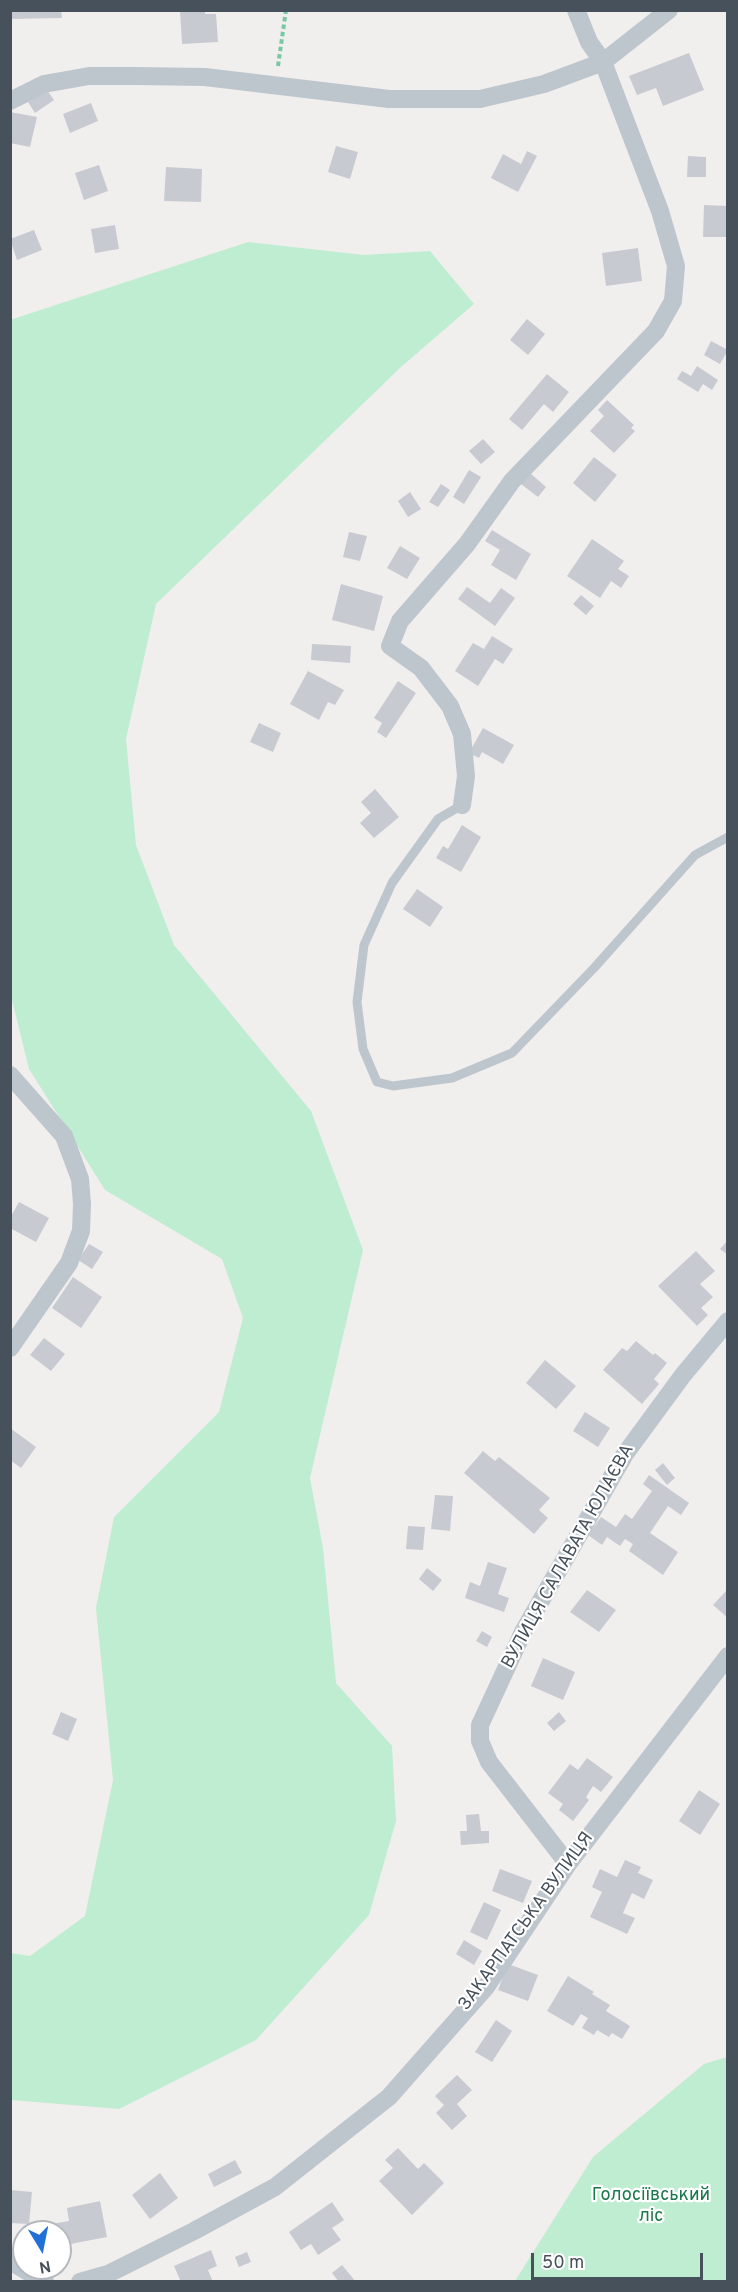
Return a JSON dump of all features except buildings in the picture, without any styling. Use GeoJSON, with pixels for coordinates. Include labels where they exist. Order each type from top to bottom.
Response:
{"type":"FeatureCollection","features":[{"type":"Feature","properties":{"kind":"street"},"geometry":{"type":"LineString","coordinates":[[462,805],[466,776],[462,734],[450,706],[421,668],[390,646],[400,621],[467,544],[512,481],[656,331],[673,301],[676,266],[656,200],[603,62],[589,42],[576,10]]}},
{"type":"Feature","properties":{"kind":"street"},"geometry":{"type":"LineString","coordinates":[[10,101],[44,84],[90,76],[205,77],[389,99],[480,99],[544,84],[603,62],[669,10]]}},
{"type":"Feature","properties":{"kind":"street"},"geometry":{"type":"LineString","coordinates":[[10,1075],[64,1136],[80,1179],[82,1204],[81,1231],[69,1263],[10,1348]]}},
{"type":"Feature","properties":{"kind":"street","name":"ВУЛИЦЯ САЛАВАТА ЮЛАЄВА"},"geometry":{"type":"LineString","coordinates":[[568,1864],[489,1762],[480,1741],[480,1725],[523,1632],[625,1454],[683,1375],[728,1321]]}},
{"type":"Feature","properties":{"kind":"street","name":"ЗАКАРПАТСЬКА ВУЛИЦЯ"},"geometry":{"type":"LineString","coordinates":[[80,2282],[108,2274],[275,2187],[389,2097],[486,1987],[568,1864],[728,1656]]}},
{"type":"Feature","properties":{"kind":"street"},"geometry":{"type":"LineString","coordinates":[[10,2261],[45,2282]]}},
{"type":"Feature","properties":{"kind":"lane"},"geometry":{"type":"LineString","coordinates":[[462,805],[438,819],[392,884],[364,945],[357,1002],[363,1049],[377,1082],[393,1086],[452,1078],[512,1053],[594,968],[695,855],[728,837]]}},
{"type":"Feature","properties":{"kind":"path"},"geometry":{"type":"LineString","coordinates":[[276,84],[286,10]]}},
{"type":"Feature","properties":{"kind":"green space"},"geometry":{"type":"Polygon","coordinates":[[[248,242],[364,255],[430,251],[474,304],[401,367],[156,604],[126,739],[136,845],[174,945],[311,1111],[363,1250],[310,1478],[323,1548],[336,1683],[392,1746],[396,1821],[369,1915],[256,2040],[119,2109],[11,2100],[11,1953],[30,1956],[85,1916],[113,1780],[96,1608],[114,1517],[219,1412],[243,1318],[222,1259],[105,1190],[29,1069],[11,996],[10,320],[248,242]]]}},
{"type":"Feature","properties":{"kind":"green space","name":"Голосіївський ліс"},"geometry":{"type":"Polygon","coordinates":[[[727,2057],[727,2281],[515,2281],[593,2157],[704,2064],[727,2057]]]}}]}
